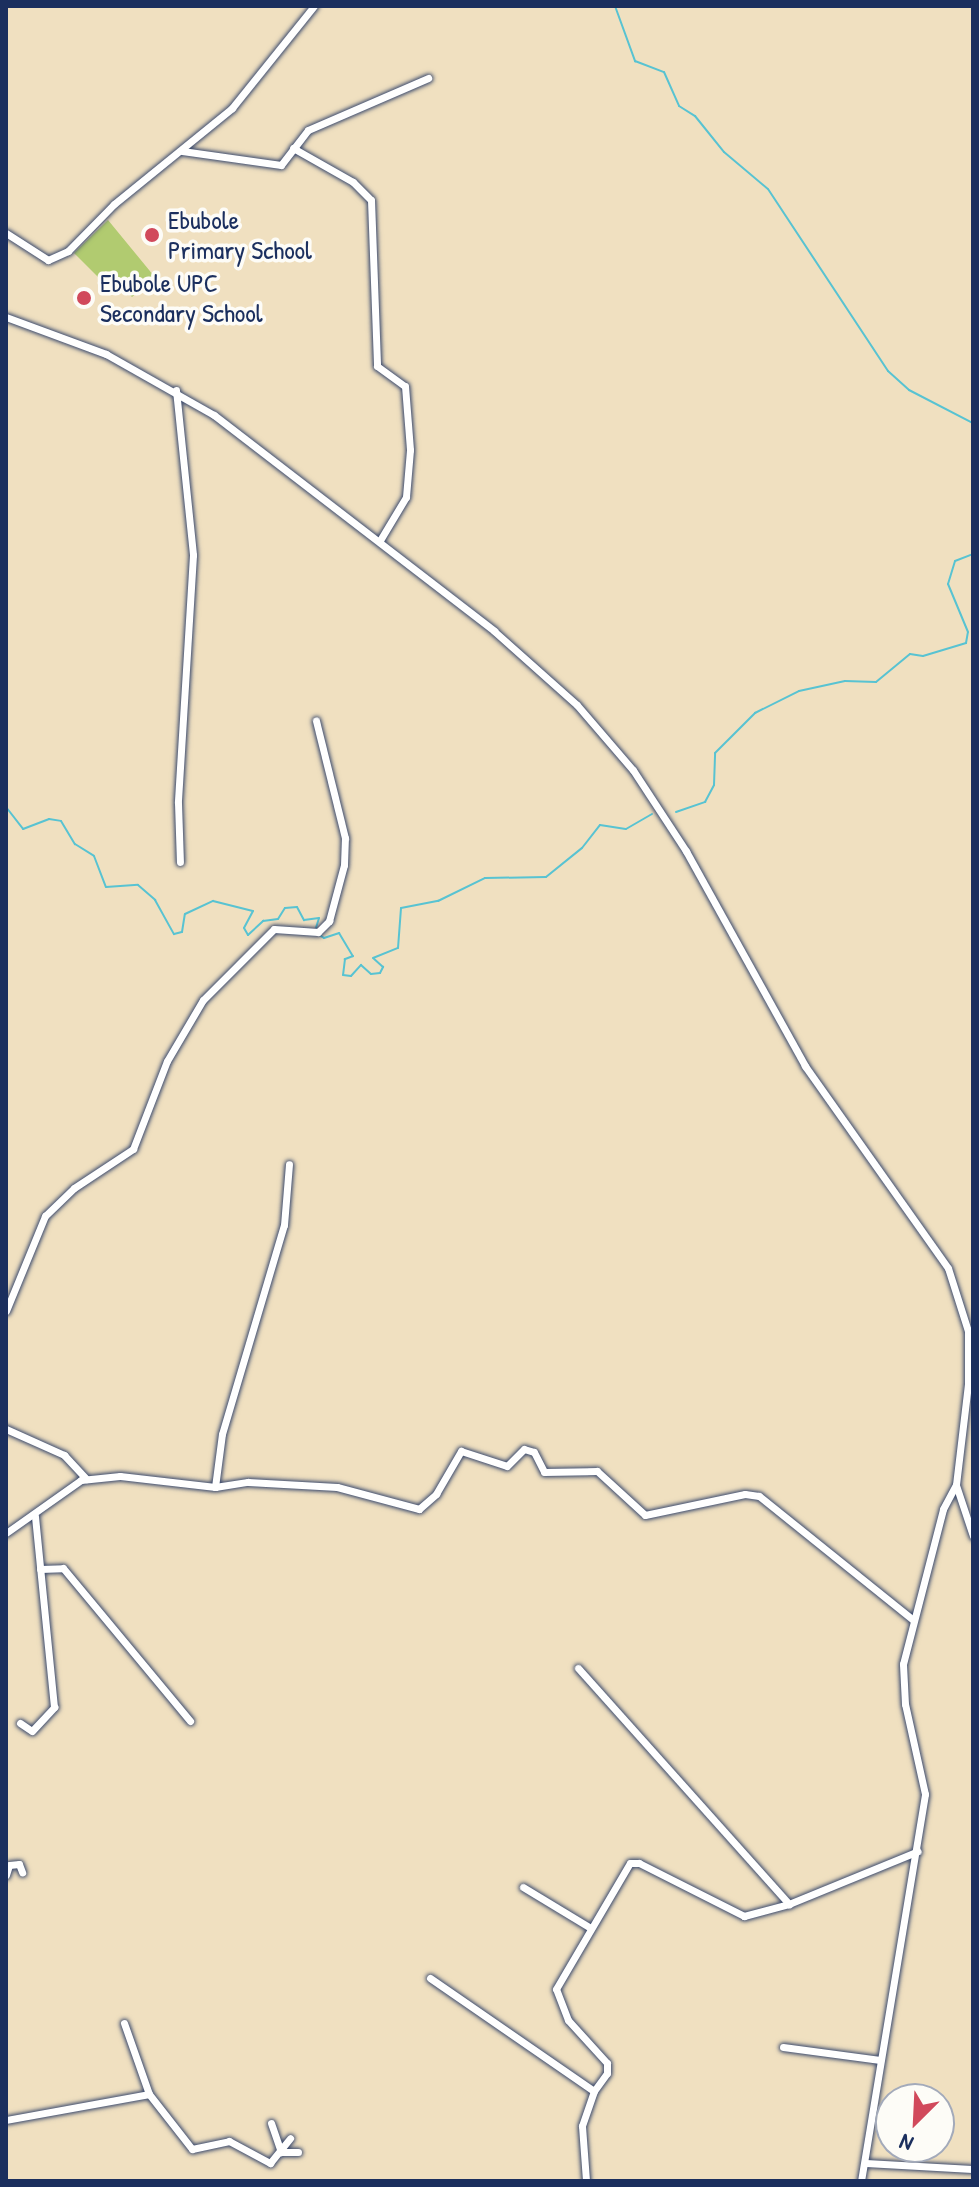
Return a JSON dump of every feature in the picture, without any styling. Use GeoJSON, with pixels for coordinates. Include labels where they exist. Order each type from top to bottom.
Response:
{"type":"FeatureCollection","features":[{"type":"Feature","properties":{"kind":"street"},"geometry":{"type":"LineString","coordinates":[[6,233],[39,257],[59,257],[252,87],[314,6]]}},
{"type":"Feature","properties":{"kind":"street"},"geometry":{"type":"LineString","coordinates":[[182,151],[266,166],[286,162],[308,130],[428,78]]}},
{"type":"Feature","properties":{"kind":"street"},"geometry":{"type":"LineString","coordinates":[[293,148],[353,182],[371,200],[377,366],[405,386],[410,450],[406,497],[379,542]]}},
{"type":"Feature","properties":{"kind":"street"},"geometry":{"type":"LineString","coordinates":[[6,317],[83,343],[176,390],[379,542],[545,675],[596,725],[633,770],[679,838],[797,1054],[938,1249],[971,1327],[968,1384],[956,1485],[959,1508],[973,1536]]}},
{"type":"Feature","properties":{"kind":"street"},"geometry":{"type":"LineString","coordinates":[[176,390],[193,555],[178,803],[180,862]]}},
{"type":"Feature","properties":{"kind":"street"},"geometry":{"type":"LineString","coordinates":[[6,1311],[45,1216],[74,1188],[133,1149],[167,1061],[203,1000],[274,929],[317,932],[329,921],[344,865],[345,838],[316,721]]}},
{"type":"Feature","properties":{"kind":"street"},"geometry":{"type":"LineString","coordinates":[[215,1487],[222,1434],[284,1225],[289,1164]]}},
{"type":"Feature","properties":{"kind":"street"},"geometry":{"type":"LineString","coordinates":[[6,1429],[64,1455],[86,1479]]}},
{"type":"Feature","properties":{"kind":"street"},"geometry":{"type":"LineString","coordinates":[[6,1533],[86,1479],[120,1476],[215,1487],[248,1482],[337,1487],[419,1509],[436,1494],[461,1451],[507,1466],[524,1449],[534,1452],[544,1472],[597,1471],[645,1515],[745,1494],[759,1496],[913,1620]]}},
{"type":"Feature","properties":{"kind":"street"},"geometry":{"type":"LineString","coordinates":[[861,2181],[918,1851],[925,1783],[909,1723],[903,1673],[913,1620],[943,1509],[956,1485]]}},
{"type":"Feature","properties":{"kind":"street"},"geometry":{"type":"LineString","coordinates":[[20,1723],[32,1731],[54,1707],[35,1516]]}},
{"type":"Feature","properties":{"kind":"street"},"geometry":{"type":"LineString","coordinates":[[40,1569],[63,1568],[190,1721]]}},
{"type":"Feature","properties":{"kind":"street"},"geometry":{"type":"LineString","coordinates":[[578,1668],[789,1904]]}},
{"type":"Feature","properties":{"kind":"street"},"geometry":{"type":"LineString","coordinates":[[586,2181],[582,2126],[607,2063],[568,2020],[555,1994],[589,1927],[632,1862],[744,1916],[789,1904],[918,1851]]}},
{"type":"Feature","properties":{"kind":"street"},"geometry":{"type":"LineString","coordinates":[[6,1875],[9,1865],[19,1864],[22,1872]]}},
{"type":"Feature","properties":{"kind":"street"},"geometry":{"type":"LineString","coordinates":[[523,1887],[589,1927]]}},
{"type":"Feature","properties":{"kind":"street"},"geometry":{"type":"LineString","coordinates":[[430,1978],[594,2091]]}},
{"type":"Feature","properties":{"kind":"street"},"geometry":{"type":"LineString","coordinates":[[124,2023],[149,2094],[192,2149],[229,2141],[270,2163],[290,2138]]}},
{"type":"Feature","properties":{"kind":"street"},"geometry":{"type":"LineString","coordinates":[[783,2047],[880,2060]]}},
{"type":"Feature","properties":{"kind":"street"},"geometry":{"type":"LineString","coordinates":[[6,2120],[149,2094]]}},
{"type":"Feature","properties":{"kind":"street"},"geometry":{"type":"LineString","coordinates":[[271,2123],[281,2152]]}},
{"type":"Feature","properties":{"kind":"street"},"geometry":{"type":"LineString","coordinates":[[281,2152],[298,2152]]}},
{"type":"Feature","properties":{"kind":"street"},"geometry":{"type":"LineString","coordinates":[[865,2163],[973,2169]]}},
{"type":"Feature","properties":{"kind":"green space"},"geometry":{"type":"Polygon","coordinates":[[[108,220],[154,276],[132,297],[106,271],[98,277],[74,253],[108,220]]]}},
{"type":"Feature","properties":{"kind":"waterway"},"geometry":{"type":"LineString","coordinates":[[615,6],[635,61],[664,72],[679,106],[695,116],[724,152],[768,189],[888,371],[909,390],[973,423]]}},
{"type":"Feature","properties":{"kind":"waterway"},"geometry":{"type":"LineString","coordinates":[[676,812],[705,802],[714,785],[715,753],[755,713],[799,691],[845,681],[876,682],[910,654],[923,656],[966,643],[968,632],[948,584],[955,561],[973,554]]}},
{"type":"Feature","properties":{"kind":"waterway"},"geometry":{"type":"LineString","coordinates":[[6,807],[23,829],[49,819],[61,821],[75,844],[94,856],[106,887],[138,885],[155,900],[174,934],[182,932],[185,914],[213,901],[253,911],[244,928],[248,935],[263,921],[278,919],[285,908],[297,907],[304,920],[319,918],[316,928]]}},
{"type":"Feature","properties":{"kind":"waterway"},"geometry":{"type":"LineString","coordinates":[[318,934],[324,938],[339,933],[353,956],[345,959],[343,975],[351,976],[361,965],[371,974],[380,973],[383,967],[373,958],[398,948],[401,908],[438,901],[485,878],[546,877],[582,848],[600,825],[626,829],[652,814]]}},
{"type":"Feature","properties":{"kind":"place","name":"Ebubole Primary School"},"geometry":{"type":"Point","coordinates":[152,235]}},
{"type":"Feature","properties":{"kind":"place","name":"Ebubole UPC Secondary School"},"geometry":{"type":"Point","coordinates":[84,298]}}]}
